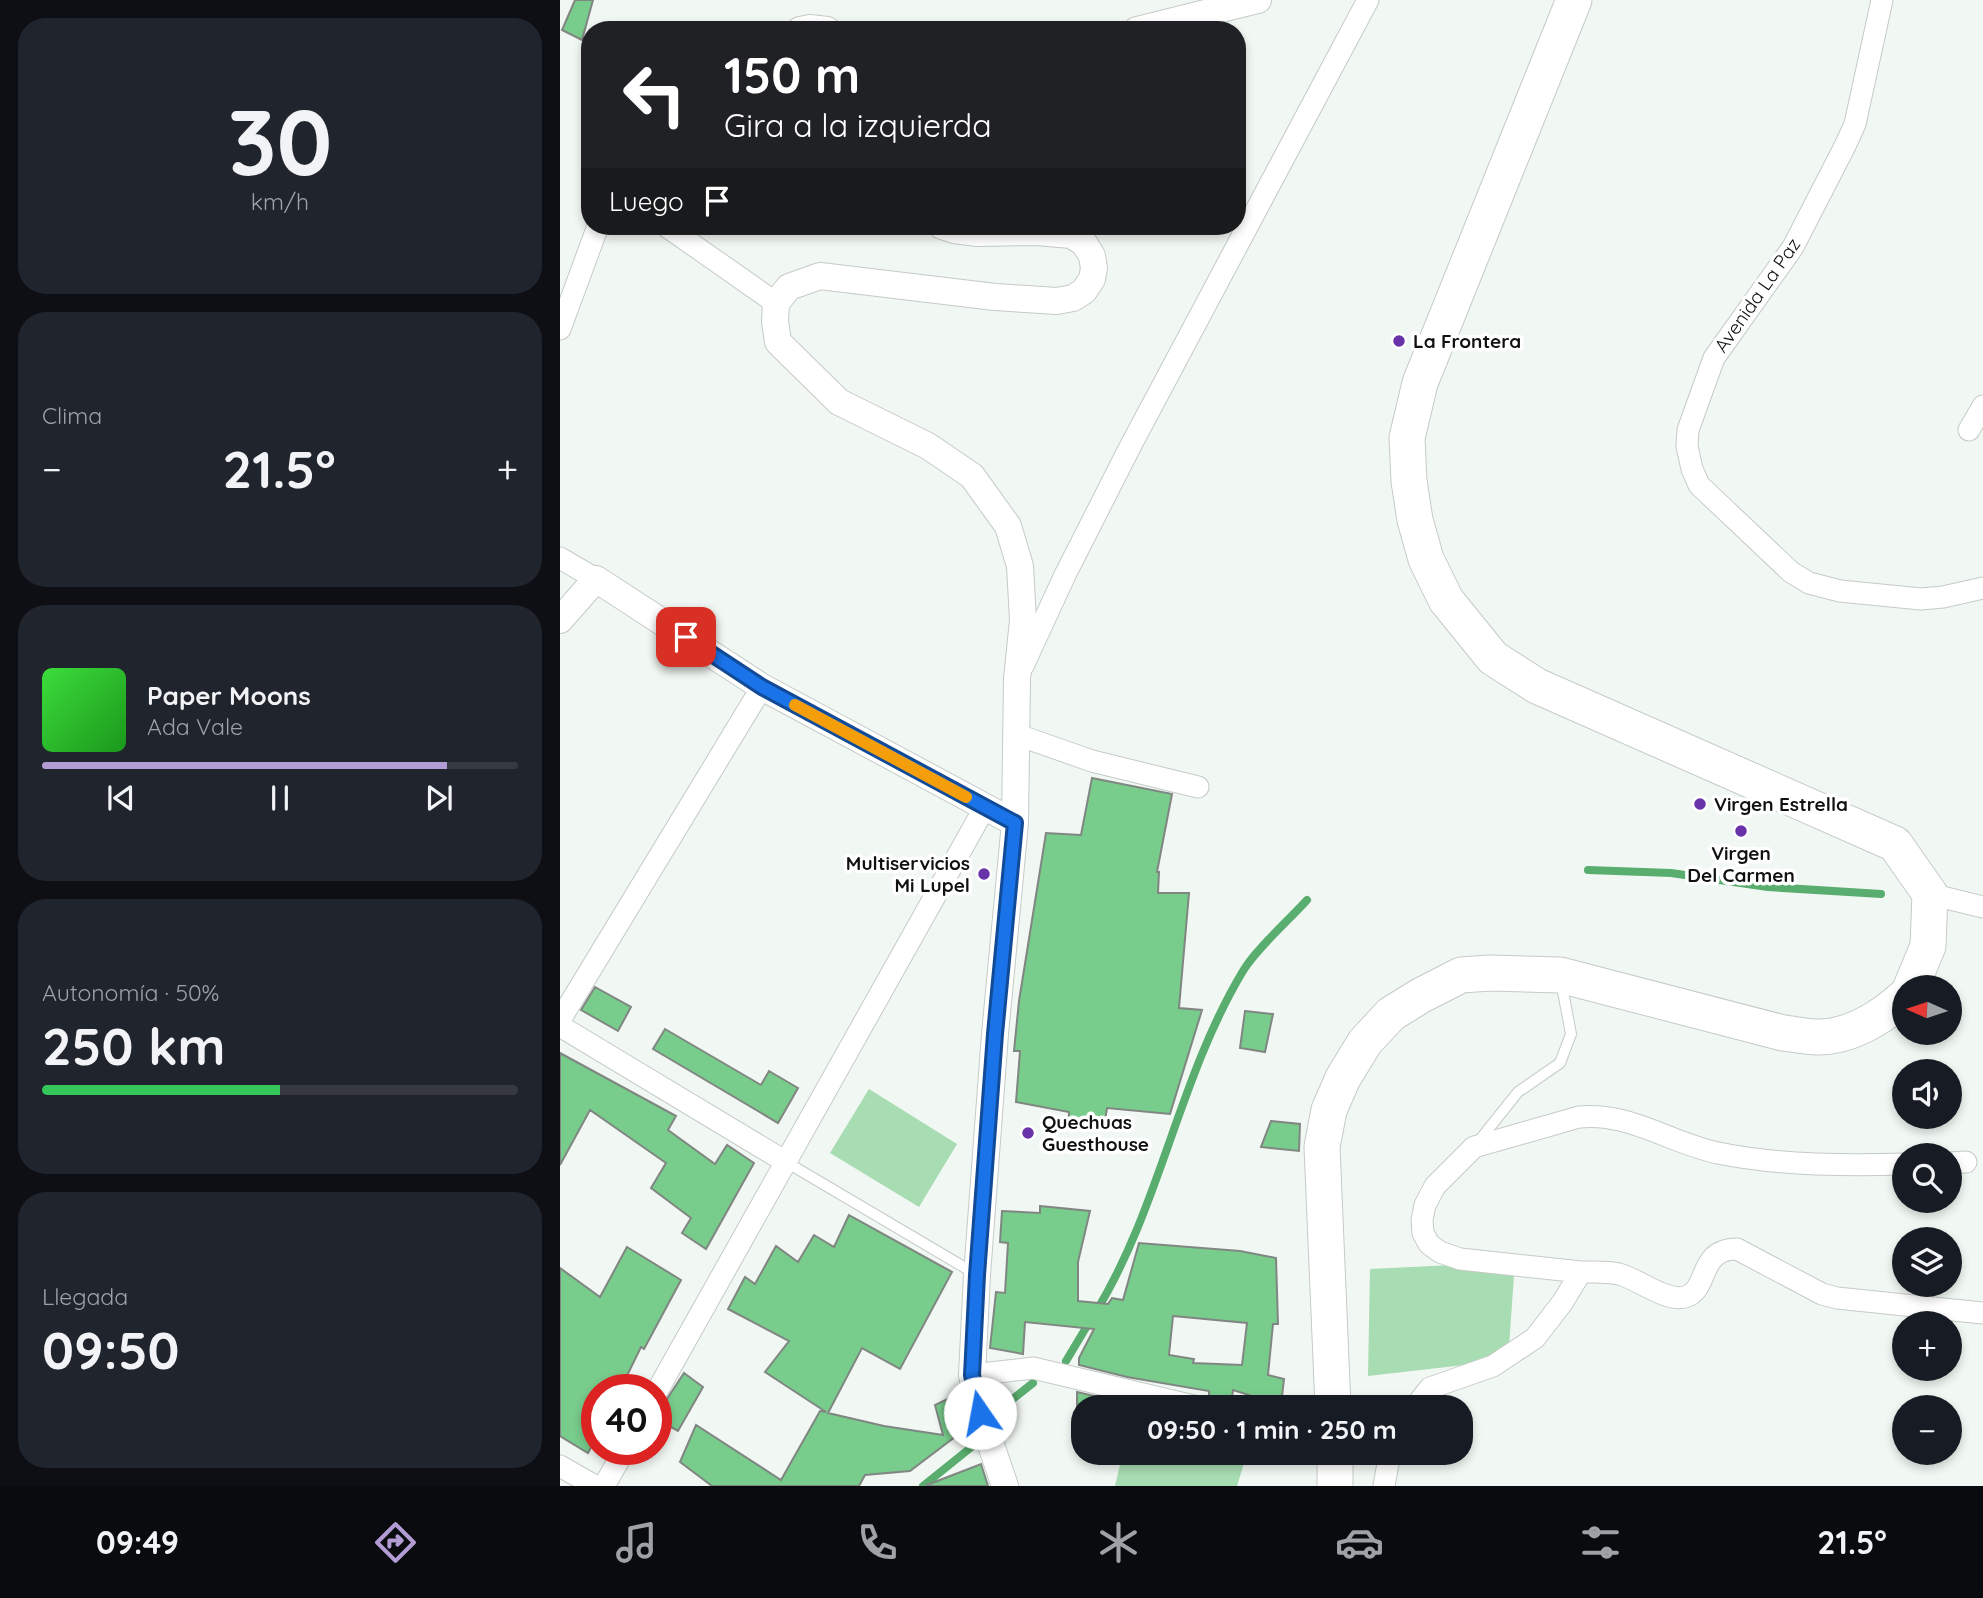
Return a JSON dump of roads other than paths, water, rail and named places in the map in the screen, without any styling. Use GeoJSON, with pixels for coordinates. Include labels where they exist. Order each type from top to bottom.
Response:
{"type":"FeatureCollection","features":[{"type":"Feature","properties":{"kind":"highway"},"geometry":{"type":"LineString","coordinates":[[1574,0],[1420,383],[1407,438],[1409,481],[1415,520],[1426,559],[1446,600],[1493,657],[1537,686],[1895,844],[1930,894],[1928,946],[1916,975]]}},
{"type":"Feature","properties":{"kind":"highway"},"geometry":{"type":"LineString","coordinates":[[1332,1395],[1322,1147],[1329,1110],[1343,1078],[1365,1042],[1391,1014],[1461,975],[1490,973],[1560,975],[1783,1033],[1819,1037],[1857,1028],[1884,1015],[1892,1008]]}},
{"type":"Feature","properties":{"kind":"highway"},"geometry":{"type":"LineString","coordinates":[[1335,1465],[1335,1486]]}},
{"type":"Feature","properties":{"kind":"street"},"geometry":{"type":"LineString","coordinates":[[1173,21],[1258,0]]}},
{"type":"Feature","properties":{"kind":"street"},"geometry":{"type":"LineString","coordinates":[[1246,228],[1368,0]]}},
{"type":"Feature","properties":{"kind":"street","name":"Avenida La Paz"},"geometry":{"type":"LineString","coordinates":[[1882,0],[1855,124],[1793,247],[1714,358],[1688,430],[1687,446],[1699,485],[1790,572],[1809,583],[1840,591],[1921,599],[1983,588]]}},
{"type":"Feature","properties":{"kind":"street"},"geometry":{"type":"LineString","coordinates":[[560,329],[595,235]]}},
{"type":"Feature","properties":{"kind":"street"},"geometry":{"type":"LineString","coordinates":[[679,235],[776,303]]}},
{"type":"Feature","properties":{"kind":"street"},"geometry":{"type":"LineString","coordinates":[[1006,1486],[980,1413],[972,1375],[995,1034],[1015,823],[1017,679],[1023,620],[1020,566],[1008,526],[993,501],[972,475],[928,446],[839,402],[778,342],[775,321],[776,303],[789,286],[820,276],[995,297],[1057,301],[1073,299],[1084,291],[1092,279],[1094,268],[1092,256],[1084,243],[1071,235]]}},
{"type":"Feature","properties":{"kind":"street"},"geometry":{"type":"LineString","coordinates":[[1017,679],[1130,445],[1242,235]]}},
{"type":"Feature","properties":{"kind":"street"},"geometry":{"type":"LineString","coordinates":[[1969,429],[1983,406]]}},
{"type":"Feature","properties":{"kind":"street"},"geometry":{"type":"LineString","coordinates":[[560,558],[762,687],[1015,823]]}},
{"type":"Feature","properties":{"kind":"street"},"geometry":{"type":"LineString","coordinates":[[560,620],[596,579]]}},
{"type":"Feature","properties":{"kind":"street"},"geometry":{"type":"LineString","coordinates":[[560,1020],[762,687]]}},
{"type":"Feature","properties":{"kind":"street"},"geometry":{"type":"LineString","coordinates":[[1015,734],[1092,761],[1198,787]]}},
{"type":"Feature","properties":{"kind":"street"},"geometry":{"type":"LineString","coordinates":[[667,1374],[985,807]]}},
{"type":"Feature","properties":{"kind":"street"},"geometry":{"type":"LineString","coordinates":[[1930,894],[1983,906]]}},
{"type":"Feature","properties":{"kind":"street"},"geometry":{"type":"LineString","coordinates":[[560,1026],[786,1162]]}},
{"type":"Feature","properties":{"kind":"street"},"geometry":{"type":"LineString","coordinates":[[1892,1164],[1811,1164],[1718,1153],[1636,1123],[1591,1115],[1580,1116],[1474,1147],[1435,1186],[1425,1205],[1423,1233],[1429,1244],[1440,1252],[1460,1259],[1616,1274],[1671,1297],[1682,1298],[1691,1294],[1714,1255],[1723,1249],[1737,1249],[1822,1294],[1837,1298],[1983,1313]]}},
{"type":"Feature","properties":{"kind":"street"},"geometry":{"type":"LineString","coordinates":[[1424,1395],[1430,1388],[1493,1366],[1535,1338],[1581,1272]]}},
{"type":"Feature","properties":{"kind":"street"},"geometry":{"type":"LineString","coordinates":[[972,1375],[1032,1368],[1147,1395]]}},
{"type":"Feature","properties":{"kind":"street"},"geometry":{"type":"LineString","coordinates":[[604,1486],[616,1465]]}},
{"type":"Feature","properties":{"kind":"street"},"geometry":{"type":"LineString","coordinates":[[1384,1486],[1388,1465]]}},
{"type":"Feature","properties":{"kind":"street"},"geometry":{"type":"LineString","coordinates":[[560,1466],[595,1486]]}},
{"type":"Feature","properties":{"kind":"lane"},"geometry":{"type":"LineString","coordinates":[[1474,1147],[1518,1092],[1560,1063],[1571,1034],[1560,975]]}},
{"type":"Feature","properties":{"kind":"lane"},"geometry":{"type":"LineString","coordinates":[[786,1162],[977,1275]]}},
{"type":"Feature","properties":{"kind":"waterway"},"geometry":{"type":"LineString","coordinates":[[1588,870],[1671,873],[1768,887],[1881,894]]}},
{"type":"Feature","properties":{"kind":"waterway"},"geometry":{"type":"LineString","coordinates":[[1097,1310],[1138,1227],[1202,1054],[1221,1012],[1248,963],[1307,900]]}},
{"type":"Feature","properties":{"kind":"waterway"},"geometry":{"type":"LineString","coordinates":[[1066,1361],[1090,1321]]}},
{"type":"Feature","properties":{"kind":"waterway"},"geometry":{"type":"LineString","coordinates":[[1014,1398],[1033,1383]]}},
{"type":"Feature","properties":{"kind":"waterway"},"geometry":{"type":"LineString","coordinates":[[923,1486],[974,1445]]}},
{"type":"Feature","properties":{"kind":"place","name":"La Frontera"},"geometry":{"type":"Point","coordinates":[1399,341]}},
{"type":"Feature","properties":{"kind":"place","name":"Virgen Estrella"},"geometry":{"type":"Point","coordinates":[1700,804]}},
{"type":"Feature","properties":{"kind":"place","name":"Virgen Del Carmen"},"geometry":{"type":"Point","coordinates":[1741,831]}},
{"type":"Feature","properties":{"kind":"place","name":"Multiservicios Mi Lupel"},"geometry":{"type":"Point","coordinates":[984,874]}},
{"type":"Feature","properties":{"kind":"place","name":"Quechuas Guesthouse"},"geometry":{"type":"Point","coordinates":[1028,1133]}}]}
